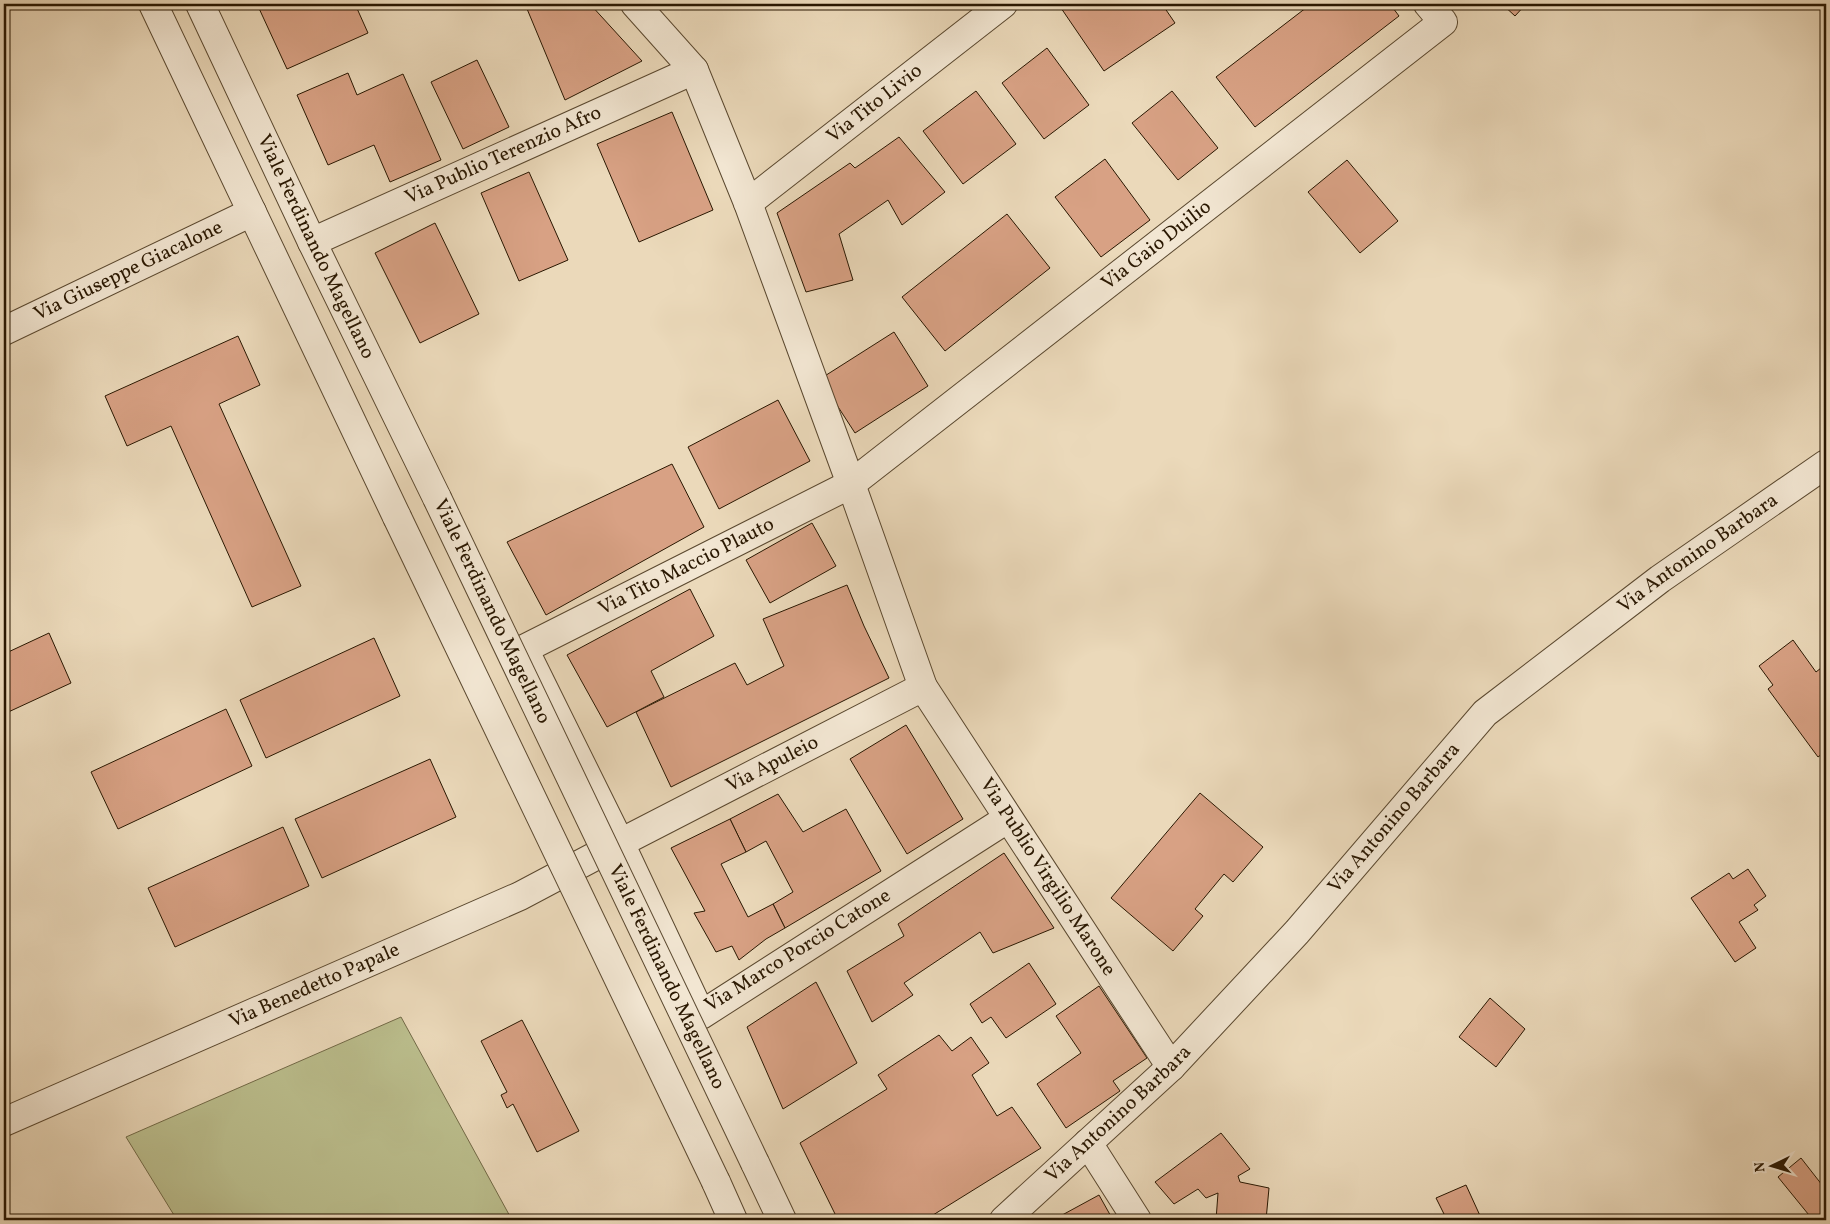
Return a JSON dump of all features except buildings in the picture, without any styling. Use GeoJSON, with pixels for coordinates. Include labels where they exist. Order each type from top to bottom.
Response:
{"type":"FeatureCollection","features":[{"type":"Feature","properties":{"kind":"street","name":"Viale Ferdinando Magellano"},"geometry":{"type":"LineString","coordinates":[[153,4],[734,1220]]}},
{"type":"Feature","properties":{"kind":"street","name":"Viale Ferdinando Magellano"},"geometry":{"type":"LineString","coordinates":[[200,4],[312,242],[782,1220]]}},
{"type":"Feature","properties":{"kind":"street","name":"Via Publio Virgilio Marone"},"geometry":{"type":"LineString","coordinates":[[635,4],[694,70],[748,203],[851,484],[923,688],[1171,1067]]}},
{"type":"Feature","properties":{"kind":"street","name":"Via Tito Livio"},"geometry":{"type":"LineString","coordinates":[[748,203],[1003,4]]}},
{"type":"Feature","properties":{"kind":"street","name":"Via Gaio Duilio"},"geometry":{"type":"LineString","coordinates":[[851,484],[1443,22],[1428,4]]}},
{"type":"Feature","properties":{"kind":"street","name":"Via Publio Terenzio Afro"},"geometry":{"type":"LineString","coordinates":[[312,242],[694,70]]}},
{"type":"Feature","properties":{"kind":"street","name":"Via Giuseppe Giacalone"},"geometry":{"type":"LineString","coordinates":[[4,331],[252,212]]}},
{"type":"Feature","properties":{"kind":"street","name":"Via Antonino Barbara"},"geometry":{"type":"LineString","coordinates":[[1004,1220],[1171,1067],[1297,932],[1485,713],[1660,579],[1826,464]]}},
{"type":"Feature","properties":{"kind":"street","name":"Via Tito Maccio Plauto"},"geometry":{"type":"LineString","coordinates":[[524,649],[851,484]]}},
{"type":"Feature","properties":{"kind":"street","name":"Via Marco Porcio Catone"},"geometry":{"type":"LineString","coordinates":[[524,649],[620,843],[701,1015],[1008,819]]}},
{"type":"Feature","properties":{"kind":"street","name":"Via Apuleio"},"geometry":{"type":"LineString","coordinates":[[620,843],[923,688]]}},
{"type":"Feature","properties":{"kind":"street","name":"Via Benedetto Papale"},"geometry":{"type":"LineString","coordinates":[[4,1122],[520,896],[620,843]]}},
{"type":"Feature","properties":{"kind":"street"},"geometry":{"type":"LineString","coordinates":[[1088,1143],[1137,1220]]}},
{"type":"Feature","properties":{"kind":"green space"},"geometry":{"type":"Polygon","coordinates":[[[401,1017],[512,1220],[177,1220],[126,1137],[401,1017]]]}}]}
